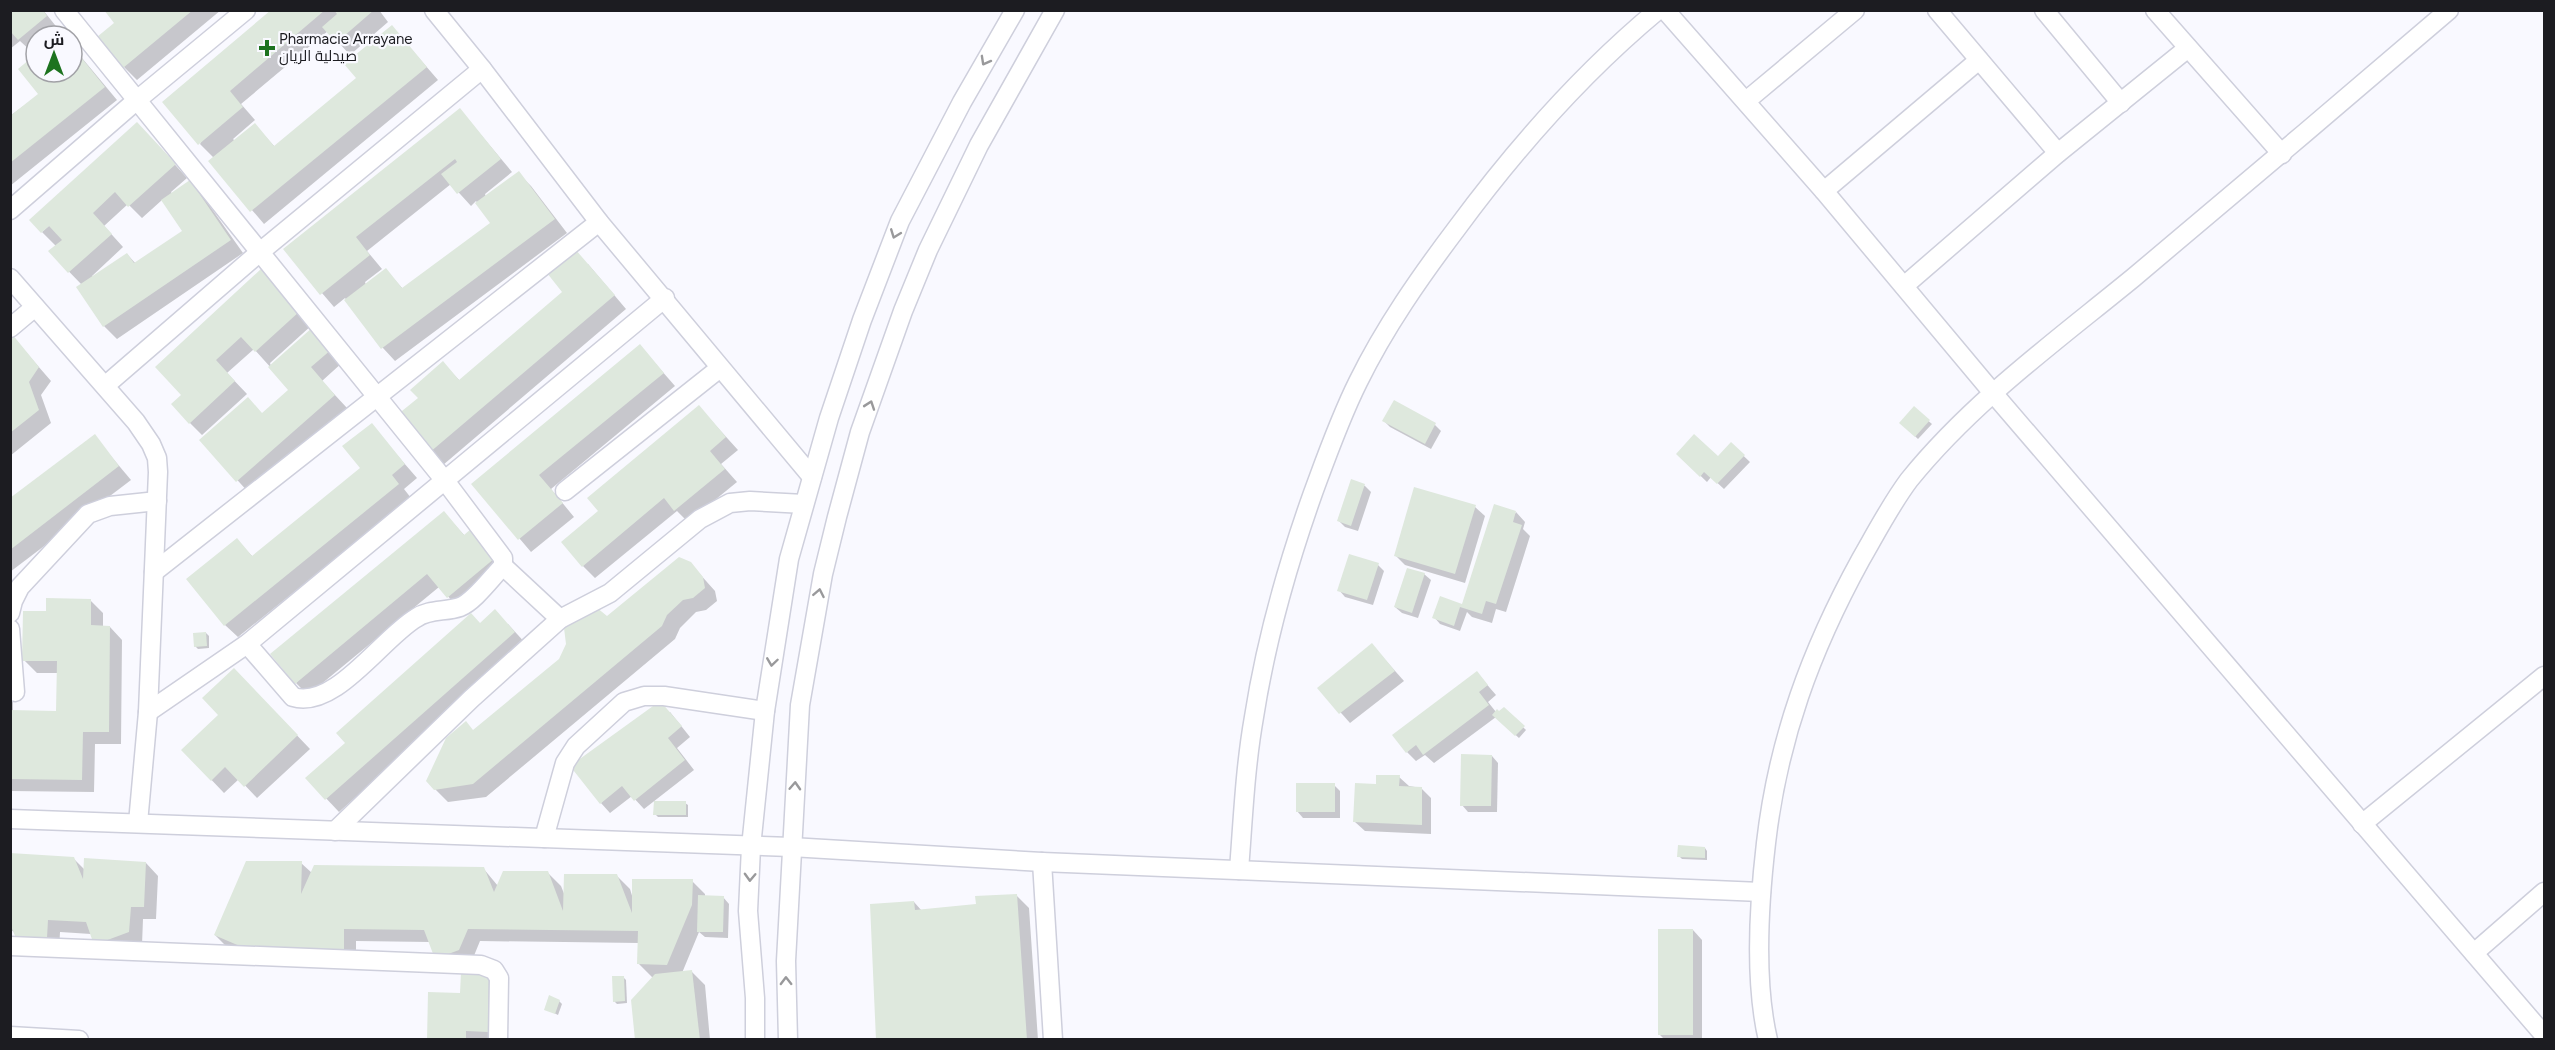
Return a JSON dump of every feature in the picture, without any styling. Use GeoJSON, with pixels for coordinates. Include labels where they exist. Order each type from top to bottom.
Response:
{"type":"FeatureCollection","features":[{"type":"Feature","properties":{"kind":"street"},"geometry":{"type":"LineString","coordinates":[[64,10],[446,482],[501,554],[503,566],[560,619]]}},
{"type":"Feature","properties":{"kind":"street"},"geometry":{"type":"LineString","coordinates":[[10,210],[136,100],[246,10]]}},
{"type":"Feature","properties":{"kind":"street"},"geometry":{"type":"LineString","coordinates":[[434,10],[599,222],[665,298],[720,368],[812,477]]}},
{"type":"Feature","properties":{"kind":"street"},"geometry":{"type":"LineString","coordinates":[[755,1040],[755,998],[748,910],[751,847],[765,711],[789,559],[812,477],[862,320],[900,221],[962,102],[1014,10]]}},
{"type":"Feature","properties":{"kind":"street"},"geometry":{"type":"LineString","coordinates":[[788,1040],[786,961],[800,705],[823,574],[860,432],[903,311],[928,250],[979,145],[1055,10]]}},
{"type":"Feature","properties":{"kind":"street"},"geometry":{"type":"LineString","coordinates":[[1239,870],[1254,717],[1270,634],[1292,552],[1330,446],[1357,383],[1392,319],[1433,259],[1535,128],[1596,64],[1658,10]]}},
{"type":"Feature","properties":{"kind":"street"},"geometry":{"type":"LineString","coordinates":[[1665,10],[1824,191],[1993,393],[2544,1035]]}},
{"type":"Feature","properties":{"kind":"street"},"geometry":{"type":"LineString","coordinates":[[1746,101],[1855,10]]}},
{"type":"Feature","properties":{"kind":"street"},"geometry":{"type":"LineString","coordinates":[[1937,10],[2058,153]]}},
{"type":"Feature","properties":{"kind":"street"},"geometry":{"type":"LineString","coordinates":[[2043,10],[2121,103]]}},
{"type":"Feature","properties":{"kind":"street"},"geometry":{"type":"LineString","coordinates":[[2155,10],[2282,154]]}},
{"type":"Feature","properties":{"kind":"street"},"geometry":{"type":"LineString","coordinates":[[1768,1040],[1760,972],[1761,891],[1769,818],[1783,747],[1803,681],[1832,612],[1876,533],[1908,482],[1993,393],[2282,154],[2449,10]]}},
{"type":"Feature","properties":{"kind":"street"},"geometry":{"type":"LineString","coordinates":[[1904,286],[2058,153],[2188,48]]}},
{"type":"Feature","properties":{"kind":"street"},"geometry":{"type":"LineString","coordinates":[[1824,191],[1979,60]]}},
{"type":"Feature","properties":{"kind":"street"},"geometry":{"type":"LineString","coordinates":[[106,385],[260,252],[482,69]]}},
{"type":"Feature","properties":{"kind":"street"},"geometry":{"type":"LineString","coordinates":[[154,572],[599,222]]}},
{"type":"Feature","properties":{"kind":"street"},"geometry":{"type":"LineString","coordinates":[[10,278],[136,422],[153,450],[158,471],[148,712],[138,823]]}},
{"type":"Feature","properties":{"kind":"street"},"geometry":{"type":"LineString","coordinates":[[148,712],[247,644],[446,482],[665,298]]}},
{"type":"Feature","properties":{"kind":"street"},"geometry":{"type":"LineString","coordinates":[[10,327],[35,307]]}},
{"type":"Feature","properties":{"kind":"street"},"geometry":{"type":"LineString","coordinates":[[565,491],[720,368]]}},
{"type":"Feature","properties":{"kind":"street"},"geometry":{"type":"LineString","coordinates":[[10,613],[20,587],[88,514],[110,506],[157,501]]}},
{"type":"Feature","properties":{"kind":"street"},"geometry":{"type":"LineString","coordinates":[[335,831],[471,699],[560,619],[610,593],[682,532],[716,509],[730,503],[750,501],[804,504]]}},
{"type":"Feature","properties":{"kind":"street"},"geometry":{"type":"LineString","coordinates":[[247,644],[293,697],[305,699],[318,697],[337,686],[415,618],[464,605],[503,566]]}},
{"type":"Feature","properties":{"kind":"street"},"geometry":{"type":"LineString","coordinates":[[10,628],[15,692]]}},
{"type":"Feature","properties":{"kind":"street"},"geometry":{"type":"LineString","coordinates":[[2362,824],[2544,676]]}},
{"type":"Feature","properties":{"kind":"street"},"geometry":{"type":"LineString","coordinates":[[544,838],[565,763],[576,746],[624,702],[644,696],[664,696],[765,711]]}},
{"type":"Feature","properties":{"kind":"street"},"geometry":{"type":"LineString","coordinates":[[10,819],[791,847],[1042,862],[1761,891]]}},
{"type":"Feature","properties":{"kind":"street"},"geometry":{"type":"LineString","coordinates":[[1042,862],[1053,1040]]}},
{"type":"Feature","properties":{"kind":"street"},"geometry":{"type":"LineString","coordinates":[[2474,953],[2544,892]]}},
{"type":"Feature","properties":{"kind":"street"},"geometry":{"type":"LineString","coordinates":[[10,946],[481,965],[494,970],[499,978],[498,1040]]}},
{"type":"Feature","properties":{"kind":"street"},"geometry":{"type":"LineString","coordinates":[[10,1036],[79,1040]]}},
{"type":"Feature","properties":{"kind":"building"},"geometry":{"type":"Polygon","coordinates":[[[10,10],[43,10],[47,16],[37,24],[24,24],[24,35],[18,40],[10,31],[10,10]]]}},
{"type":"Feature","properties":{"kind":"building"},"geometry":{"type":"Polygon","coordinates":[[[104,10],[193,10],[123,68],[97,37],[114,23],[104,10]]]}},
{"type":"Feature","properties":{"kind":"building"},"geometry":{"type":"Polygon","coordinates":[[[271,10],[325,10],[230,91],[243,107],[198,145],[162,102],[271,10]]]}},
{"type":"Feature","properties":{"kind":"building"},"geometry":{"type":"Polygon","coordinates":[[[334,10],[374,10],[336,43],[322,27],[337,14],[334,10]]]}},
{"type":"Feature","properties":{"kind":"building"},"geometry":{"type":"Polygon","coordinates":[[[392,25],[427,67],[250,212],[208,161],[255,123],[274,146],[356,78],[344,64],[392,25]]]}},
{"type":"Feature","properties":{"kind":"building"},"geometry":{"type":"Polygon","coordinates":[[[84,61],[105,87],[10,163],[10,116],[38,94],[30,84],[84,84],[84,61]]]}},
{"type":"Feature","properties":{"kind":"building"},"geometry":{"type":"Polygon","coordinates":[[[24,64],[24,76],[18,69],[24,64]]]}},
{"type":"Feature","properties":{"kind":"building"},"geometry":{"type":"Polygon","coordinates":[[[460,108],[501,159],[457,194],[441,174],[457,162],[455,159],[356,237],[370,255],[320,295],[283,249],[460,108]]]}},
{"type":"Feature","properties":{"kind":"building"},"geometry":{"type":"Polygon","coordinates":[[[137,122],[176,164],[128,207],[115,192],[93,213],[112,234],[68,273],[48,251],[62,240],[49,226],[41,233],[29,220],[137,122]]]}},
{"type":"Feature","properties":{"kind":"building"},"geometry":{"type":"Polygon","coordinates":[[[519,171],[555,219],[381,349],[344,300],[386,268],[402,288],[490,223],[475,203],[519,171]]]}},
{"type":"Feature","properties":{"kind":"building"},"geometry":{"type":"Polygon","coordinates":[[[190,180],[231,240],[103,327],[76,287],[127,253],[134,263],[182,231],[161,200],[190,180]]]}},
{"type":"Feature","properties":{"kind":"building"},"geometry":{"type":"Polygon","coordinates":[[[575,249],[615,295],[429,453],[397,415],[418,398],[410,390],[443,361],[459,380],[562,292],[547,273],[575,249]]]}},
{"type":"Feature","properties":{"kind":"building"},"geometry":{"type":"Polygon","coordinates":[[[261,269],[300,311],[255,352],[241,337],[216,360],[235,381],[189,424],[171,404],[181,395],[155,367],[261,269]]]}},
{"type":"Feature","properties":{"kind":"building"},"geometry":{"type":"Polygon","coordinates":[[[313,327],[332,349],[311,367],[335,395],[236,482],[199,440],[248,397],[262,413],[288,390],[268,367],[313,327]]]}},
{"type":"Feature","properties":{"kind":"building"},"geometry":{"type":"Polygon","coordinates":[[[12,334],[39,367],[29,382],[39,410],[10,433],[10,336],[12,334]]]}},
{"type":"Feature","properties":{"kind":"building"},"geometry":{"type":"Polygon","coordinates":[[[640,344],[664,373],[539,475],[563,503],[518,540],[471,484],[640,344]]]}},
{"type":"Feature","properties":{"kind":"building"},"geometry":{"type":"Polygon","coordinates":[[[1394,400],[1436,423],[1425,444],[1382,421],[1394,400]]]}},
{"type":"Feature","properties":{"kind":"building"},"geometry":{"type":"Polygon","coordinates":[[[699,405],[726,437],[710,451],[725,469],[674,511],[664,498],[582,567],[561,542],[598,511],[587,498],[699,405]]]}},
{"type":"Feature","properties":{"kind":"building"},"geometry":{"type":"Polygon","coordinates":[[[1914,406],[1930,420],[1915,437],[1899,423],[1914,406]]]}},
{"type":"Feature","properties":{"kind":"building"},"geometry":{"type":"Polygon","coordinates":[[[372,423],[405,464],[392,475],[399,484],[224,626],[186,579],[237,538],[252,556],[360,468],[342,446],[372,423]]]}},
{"type":"Feature","properties":{"kind":"building"},"geometry":{"type":"Polygon","coordinates":[[[95,434],[119,466],[10,550],[10,498],[95,434]]]}},
{"type":"Feature","properties":{"kind":"building"},"geometry":{"type":"Polygon","coordinates":[[[1694,434],[1718,456],[1731,442],[1745,455],[1717,484],[1704,472],[1700,477],[1676,454],[1694,434]]]}},
{"type":"Feature","properties":{"kind":"building"},"geometry":{"type":"Polygon","coordinates":[[[1351,479],[1365,484],[1351,526],[1337,521],[1351,479]]]}},
{"type":"Feature","properties":{"kind":"building"},"geometry":{"type":"Polygon","coordinates":[[[1414,487],[1476,505],[1455,574],[1394,556],[1414,487]]]}},
{"type":"Feature","properties":{"kind":"building"},"geometry":{"type":"Polygon","coordinates":[[[1494,504],[1516,511],[1513,522],[1522,525],[1496,604],[1486,601],[1482,614],[1460,607],[1454,626],[1432,618],[1440,596],[1462,604],[1494,504]]]}},
{"type":"Feature","properties":{"kind":"building"},"geometry":{"type":"Polygon","coordinates":[[[444,511],[464,535],[471,529],[495,558],[447,598],[427,574],[295,684],[270,654],[444,511]]]}},
{"type":"Feature","properties":{"kind":"building"},"geometry":{"type":"Polygon","coordinates":[[[1349,554],[1379,563],[1367,600],[1337,591],[1349,554]]]}},
{"type":"Feature","properties":{"kind":"building"},"geometry":{"type":"Polygon","coordinates":[[[679,557],[691,562],[703,577],[705,588],[693,598],[683,600],[667,615],[662,626],[473,784],[434,790],[426,781],[446,738],[466,721],[473,730],[559,659],[566,644],[564,628],[570,621],[596,607],[607,616],[679,557]]]}},
{"type":"Feature","properties":{"kind":"building"},"geometry":{"type":"Polygon","coordinates":[[[1407,568],[1425,573],[1412,613],[1394,607],[1407,568]]]}},
{"type":"Feature","properties":{"kind":"building"},"geometry":{"type":"Polygon","coordinates":[[[46,598],[91,599],[91,625],[110,626],[109,732],[83,732],[82,780],[10,779],[10,710],[56,711],[57,661],[22,661],[23,611],[46,611],[46,598]]]}},
{"type":"Feature","properties":{"kind":"building"},"geometry":{"type":"Polygon","coordinates":[[[495,609],[515,632],[325,800],[305,778],[345,743],[336,733],[471,613],[480,623],[495,609]]]}},
{"type":"Feature","properties":{"kind":"building"},"geometry":{"type":"Polygon","coordinates":[[[206,632],[207,646],[194,647],[193,633],[206,632]]]}},
{"type":"Feature","properties":{"kind":"building"},"geometry":{"type":"Polygon","coordinates":[[[1372,643],[1395,671],[1339,714],[1317,688],[1372,643]]]}},
{"type":"Feature","properties":{"kind":"building"},"geometry":{"type":"Polygon","coordinates":[[[234,668],[298,735],[244,787],[225,767],[211,781],[181,750],[218,715],[202,698],[234,668]]]}},
{"type":"Feature","properties":{"kind":"building"},"geometry":{"type":"Polygon","coordinates":[[[1477,671],[1488,685],[1479,692],[1489,705],[1423,755],[1416,745],[1406,753],[1392,735],[1477,671]]]}},
{"type":"Feature","properties":{"kind":"building"},"geometry":{"type":"Polygon","coordinates":[[[660,701],[682,726],[668,738],[685,760],[634,801],[622,786],[600,804],[570,766],[660,701]]]}},
{"type":"Feature","properties":{"kind":"building"},"geometry":{"type":"Polygon","coordinates":[[[1504,707],[1525,726],[1515,736],[1492,715],[1497,709],[1499,711],[1504,707]]]}},
{"type":"Feature","properties":{"kind":"building"},"geometry":{"type":"Polygon","coordinates":[[[1461,754],[1492,755],[1491,806],[1460,806],[1461,754]]]}},
{"type":"Feature","properties":{"kind":"building"},"geometry":{"type":"Polygon","coordinates":[[[1376,775],[1400,775],[1399,786],[1422,787],[1422,825],[1353,822],[1355,783],[1376,784],[1376,775]]]}},
{"type":"Feature","properties":{"kind":"building"},"geometry":{"type":"Polygon","coordinates":[[[1296,783],[1335,783],[1335,812],[1296,812],[1296,783]]]}},
{"type":"Feature","properties":{"kind":"building"},"geometry":{"type":"Polygon","coordinates":[[[654,801],[686,801],[686,815],[653,815],[654,801]]]}},
{"type":"Feature","properties":{"kind":"building"},"geometry":{"type":"Polygon","coordinates":[[[1678,845],[1705,847],[1705,858],[1677,857],[1678,845]]]}},
{"type":"Feature","properties":{"kind":"building"},"geometry":{"type":"Polygon","coordinates":[[[10,853],[74,857],[83,879],[84,858],[146,862],[144,907],[131,907],[129,932],[94,945],[86,922],[48,920],[47,938],[31,944],[18,943],[10,924],[10,853]]]}},
{"type":"Feature","properties":{"kind":"building"},"geometry":{"type":"Polygon","coordinates":[[[246,861],[302,861],[301,894],[314,865],[484,867],[494,892],[503,871],[548,871],[563,911],[564,874],[617,874],[632,913],[632,879],[693,879],[692,905],[667,965],[637,964],[638,931],[468,929],[459,950],[435,959],[424,930],[344,929],[344,952],[249,950],[214,935],[246,861]]]}},
{"type":"Feature","properties":{"kind":"building"},"geometry":{"type":"Polygon","coordinates":[[[1017,894],[1027,1040],[876,1040],[870,904],[914,901],[915,910],[976,904],[975,896],[1017,894]]]}},
{"type":"Feature","properties":{"kind":"building"},"geometry":{"type":"Polygon","coordinates":[[[698,895],[724,896],[723,932],[697,932],[698,895]]]}},
{"type":"Feature","properties":{"kind":"building"},"geometry":{"type":"Polygon","coordinates":[[[1658,929],[1693,929],[1693,1035],[1658,1035],[1658,929]]]}},
{"type":"Feature","properties":{"kind":"building"},"geometry":{"type":"Polygon","coordinates":[[[692,970],[700,1040],[635,1040],[631,1000],[655,974],[692,970]]]}},
{"type":"Feature","properties":{"kind":"building"},"geometry":{"type":"Polygon","coordinates":[[[461,972],[489,973],[488,1032],[466,1031],[466,1040],[427,1040],[428,992],[460,993],[461,972]]]}},
{"type":"Feature","properties":{"kind":"building"},"geometry":{"type":"Polygon","coordinates":[[[612,976],[624,976],[625,1001],[613,1002],[612,976]]]}},
{"type":"Feature","properties":{"kind":"building"},"geometry":{"type":"Polygon","coordinates":[[[549,995],[560,1000],[555,1014],[544,1010],[549,995]]]}},
{"type":"Feature","properties":{"kind":"place","name":"Pharmacie Arrayane صيدلية الريان"},"geometry":{"type":"Point","coordinates":[267,48]}}]}
